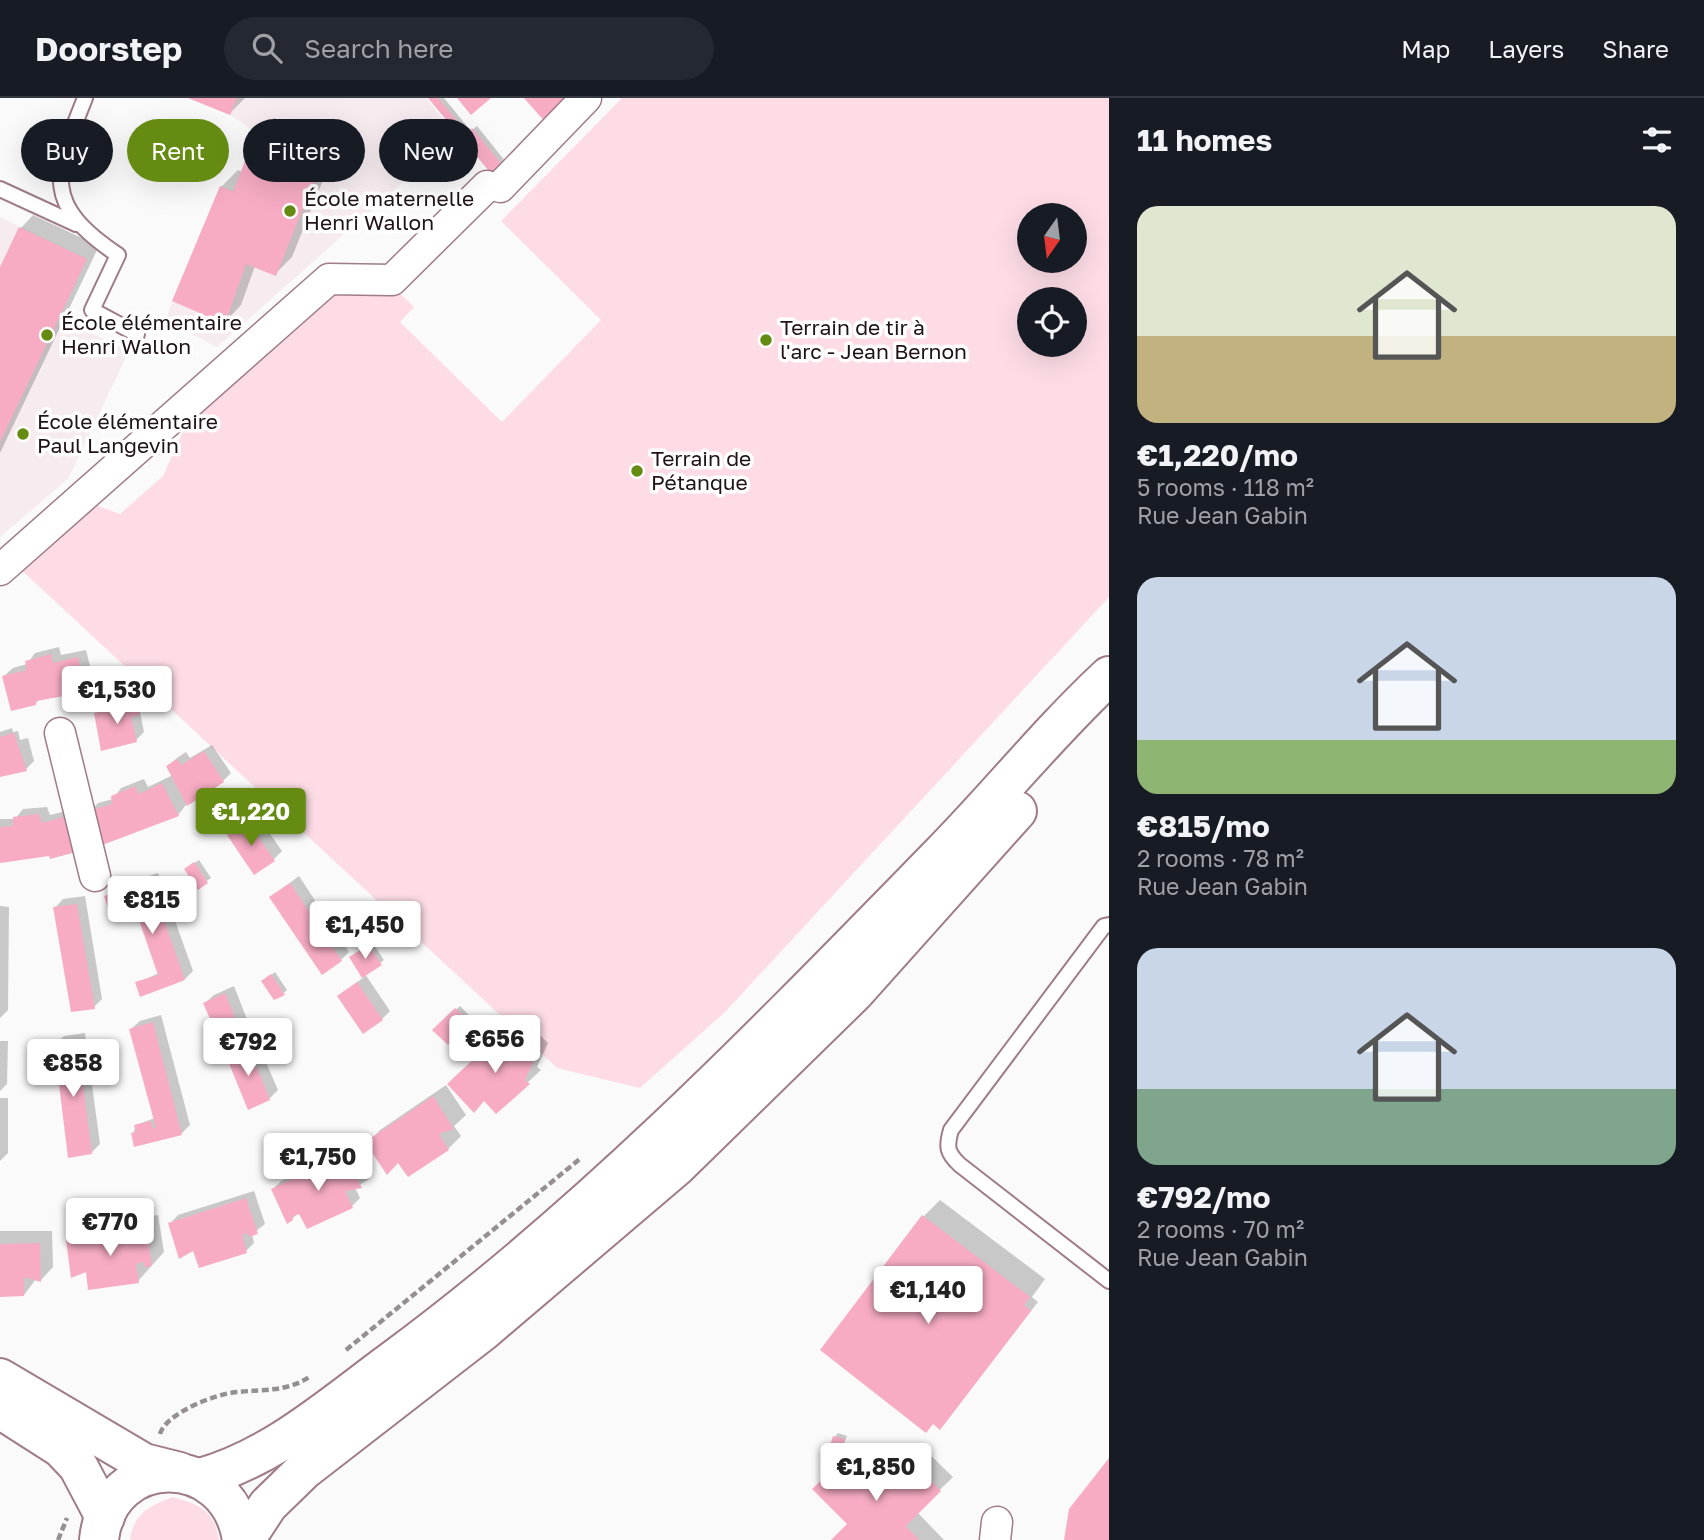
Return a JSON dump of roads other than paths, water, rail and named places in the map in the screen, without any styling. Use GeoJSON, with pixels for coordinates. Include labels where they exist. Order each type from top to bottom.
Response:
{"type":"FeatureCollection","features":[{"type":"Feature","properties":{"kind":"main road"},"geometry":{"type":"LineString","coordinates":[[98,1531],[121,1491],[139,1479],[159,1472],[190,1475],[246,1462],[282,1440],[452,1316],[546,1239],[685,1109],[821,975],[943,852],[1076,707],[1109,676]]}},
{"type":"Feature","properties":{"kind":"main road"},"geometry":{"type":"LineString","coordinates":[[244,1540],[268,1504],[296,1477],[482,1332],[636,1203],[732,1114],[854,993],[1043,780],[1092,722],[1109,695]]}},
{"type":"Feature","properties":{"kind":"main road"},"geometry":{"type":"LineString","coordinates":[[0,1378],[144,1463],[190,1475],[218,1489],[231,1504],[244,1540]]}},
{"type":"Feature","properties":{"kind":"main road"},"geometry":{"type":"LineString","coordinates":[[0,1409],[61,1448],[78,1466],[98,1531]]}},
{"type":"Feature","properties":{"kind":"street"},"geometry":{"type":"LineString","coordinates":[[0,570],[329,279],[392,280],[586,98]]}},
{"type":"Feature","properties":{"kind":"street"},"geometry":{"type":"LineString","coordinates":[[60,733],[95,876]]}},
{"type":"Feature","properties":{"kind":"lane"},"geometry":{"type":"LineString","coordinates":[[78,224],[64,206],[60,179],[63,151],[85,98]]}},
{"type":"Feature","properties":{"kind":"lane"},"geometry":{"type":"LineString","coordinates":[[0,189],[78,224],[118,255],[92,310],[137,334]]}},
{"type":"Feature","properties":{"kind":"lane"},"geometry":{"type":"LineString","coordinates":[[1109,925],[1104,926],[951,1130],[947,1146],[949,1154],[960,1165],[1109,1281]]}},
{"type":"Feature","properties":{"kind":"place","name":"École maternelle Henri Wallon"},"geometry":{"type":"Point","coordinates":[290,211]}},
{"type":"Feature","properties":{"kind":"place","name":"École élémentaire Henri Wallon"},"geometry":{"type":"Point","coordinates":[47,335]}},
{"type":"Feature","properties":{"kind":"place","name":"Terrain de tir à l'arc - Jean Bernon"},"geometry":{"type":"Point","coordinates":[766,340]}},
{"type":"Feature","properties":{"kind":"place","name":"École élémentaire Paul Langevin"},"geometry":{"type":"Point","coordinates":[23,434]}},
{"type":"Feature","properties":{"kind":"place","name":"Terrain de Pétanque"},"geometry":{"type":"Point","coordinates":[637,471]}}]}
